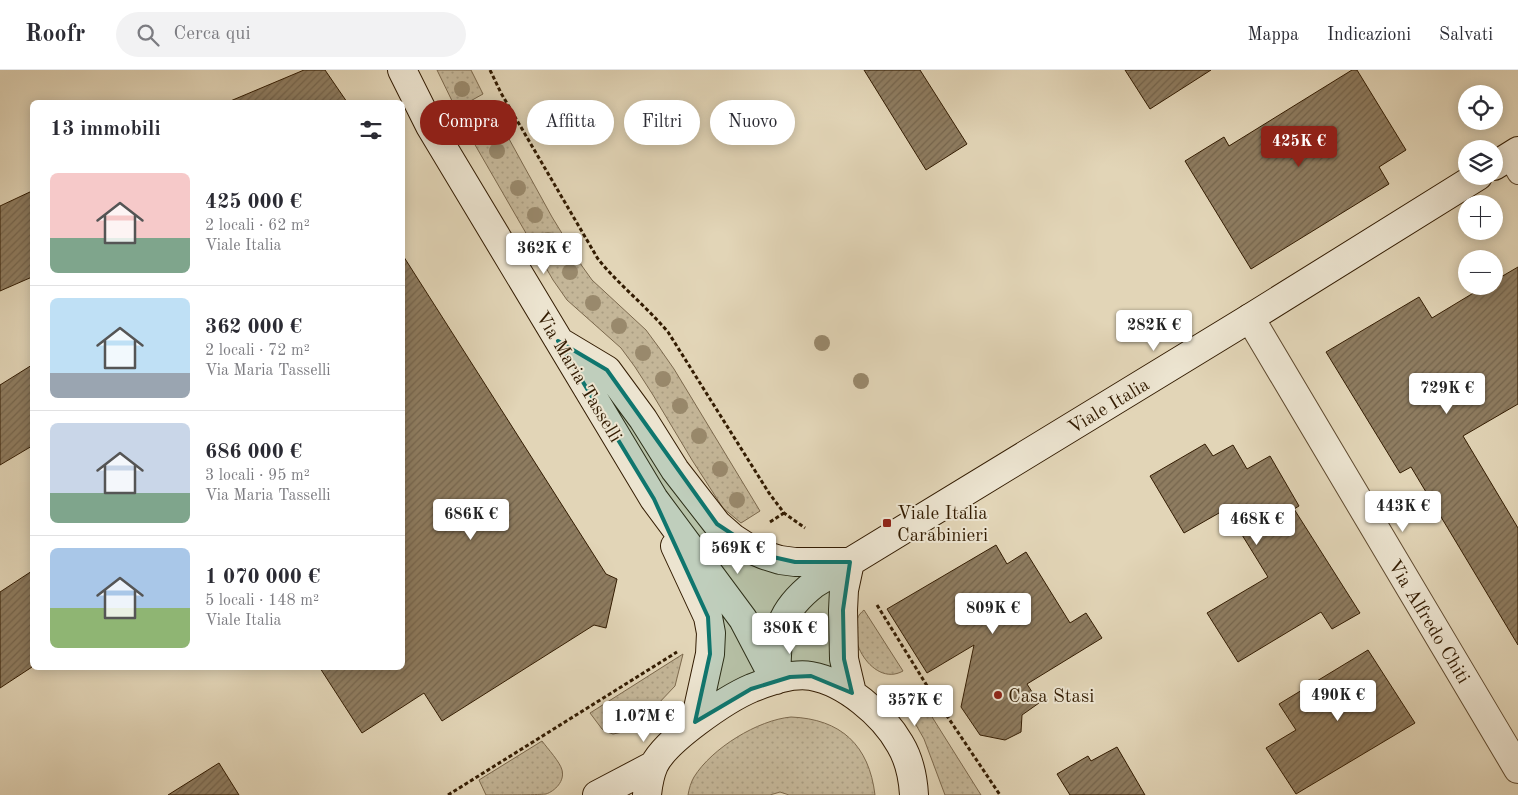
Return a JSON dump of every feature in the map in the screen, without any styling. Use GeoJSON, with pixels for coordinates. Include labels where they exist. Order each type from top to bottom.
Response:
{"type":"FeatureCollection","features":[{"type":"Feature","properties":{"kind":"street","name":"Via Maria Tasselli"},"geometry":{"type":"LineString","coordinates":[[402,70],[430,126],[654,499],[743,619],[776,680]]}},
{"type":"Feature","properties":{"kind":"street","name":"Viale Italia"},"geometry":{"type":"LineString","coordinates":[[776,680],[778,636],[783,617],[793,602],[814,584],[1250,318],[1464,185]]}},
{"type":"Feature","properties":{"kind":"street","name":"Via Alfredo Chiti"},"geometry":{"type":"LineString","coordinates":[[1250,318],[1518,769]]}},
{"type":"Feature","properties":{"kind":"street"},"geometry":{"type":"LineString","coordinates":[[558,341],[607,370],[643,419],[675,470],[717,524],[733,538],[750,549],[780,560],[795,562],[850,562],[844,590],[843,610],[844,659],[852,693]]}},
{"type":"Feature","properties":{"kind":"street","name":"Via Maria Tasselli"},"geometry":{"type":"LineString","coordinates":[[654,499],[708,617],[711,633],[710,654],[695,722]]}},
{"type":"Feature","properties":{"kind":"street"},"geometry":{"type":"LineString","coordinates":[[646,795],[654,765],[666,749],[695,722],[751,689],[776,680],[811,676],[852,693],[888,726],[908,761],[916,790]]}},
{"type":"Feature","properties":{"kind":"street"},"geometry":{"type":"LineString","coordinates":[[597,795],[654,765]]}},
{"type":"Feature","properties":{"kind":"path"},"geometry":{"type":"LineString","coordinates":[[490,70],[598,259],[606,270],[649,310],[668,332],[769,493],[784,513],[806,529]]}},
{"type":"Feature","properties":{"kind":"path"},"geometry":{"type":"LineString","coordinates":[[750,549],[763,526],[784,513]]}},
{"type":"Feature","properties":{"kind":"path"},"geometry":{"type":"LineString","coordinates":[[877,604],[1000,795]]}},
{"type":"Feature","properties":{"kind":"path"},"geometry":{"type":"LineString","coordinates":[[448,795],[682,649],[708,617]]}},
{"type":"Feature","properties":{"kind":"highlighted area"},"geometry":{"type":"Polygon","coordinates":[[[558,341],[607,370],[717,524],[764,555],[795,562],[850,562],[843,610],[844,659],[852,693],[811,676],[790,677],[751,689],[695,722],[710,654],[708,617],[654,499],[558,341]]]}},
{"type":"Feature","properties":{"kind":"shaded area"},"geometry":{"type":"Polygon","coordinates":[[[437,70],[471,70],[483,94],[472,100],[452,100],[437,70]]]}},
{"type":"Feature","properties":{"kind":"shaded area"},"geometry":{"type":"Polygon","coordinates":[[[475,145],[512,145],[552,217],[582,266],[592,280],[646,330],[660,349],[760,511],[741,523],[723,508],[653,395],[621,348],[567,300],[553,280],[475,145]]]}},
{"type":"Feature","properties":{"kind":"shaded area"},"geometry":{"type":"Polygon","coordinates":[[[864,610],[903,671],[891,674],[880,672],[870,665],[862,654],[855,630],[857,619],[864,610]]]}},
{"type":"Feature","properties":{"kind":"shaded area"},"geometry":{"type":"Polygon","coordinates":[[[683,654],[675,686],[637,726],[613,734],[602,729],[590,713],[683,654]]]}},
{"type":"Feature","properties":{"kind":"shaded area"},"geometry":{"type":"Polygon","coordinates":[[[912,685],[981,795],[945,795],[924,739],[903,702],[906,692],[912,685]]]}},
{"type":"Feature","properties":{"kind":"shaded area"},"geometry":{"type":"Polygon","coordinates":[[[791,717],[824,723],[838,729],[850,738],[866,762],[872,777],[875,795],[789,795],[780,792],[770,795],[688,795],[694,777],[702,766],[724,746],[737,737],[764,724],[791,717]]]}},
{"type":"Feature","properties":{"kind":"shaded area"},"geometry":{"type":"Polygon","coordinates":[[[542,741],[556,759],[563,774],[561,782],[553,791],[546,794],[486,795],[479,780],[542,741]]]}},
{"type":"Feature","properties":{"kind":"building"},"geometry":{"type":"Polygon","coordinates":[[[304,70],[325,70],[346,100],[233,100],[304,70]]]}},
{"type":"Feature","properties":{"kind":"building"},"geometry":{"type":"Polygon","coordinates":[[[864,70],[920,70],[967,144],[926,170],[864,70]]]}},
{"type":"Feature","properties":{"kind":"building"},"geometry":{"type":"Polygon","coordinates":[[[1125,70],[1211,70],[1150,109],[1125,70]]]}},
{"type":"Feature","properties":{"kind":"building"},"geometry":{"type":"Polygon","coordinates":[[[1352,70],[1357,70],[1406,150],[1379,167],[1389,184],[1251,269],[1185,161],[1224,137],[1229,146],[1352,70]]]}},
{"type":"Feature","properties":{"kind":"building"},"geometry":{"type":"Polygon","coordinates":[[[30,192],[30,278],[0,291],[0,206],[30,192]]]}},
{"type":"Feature","properties":{"kind":"building"},"geometry":{"type":"Polygon","coordinates":[[[405,259],[606,574],[617,579],[606,628],[594,625],[442,721],[424,693],[362,733],[321,670],[405,670],[405,259]]]}},
{"type":"Feature","properties":{"kind":"building"},"geometry":{"type":"Polygon","coordinates":[[[1518,267],[1518,404],[1463,436],[1518,528],[1518,645],[1411,467],[1400,473],[1326,352],[1419,297],[1432,318],[1470,295],[1503,295],[1503,276],[1518,267]]]}},
{"type":"Feature","properties":{"kind":"building"},"geometry":{"type":"Polygon","coordinates":[[[30,366],[30,447],[0,465],[0,385],[30,366]]]}},
{"type":"Feature","properties":{"kind":"building"},"geometry":{"type":"Polygon","coordinates":[[[1205,444],[1213,456],[1233,445],[1247,469],[1270,456],[1299,506],[1294,509],[1360,613],[1332,629],[1321,612],[1238,662],[1207,613],[1268,577],[1226,509],[1184,533],[1150,476],[1205,444]]]}},
{"type":"Feature","properties":{"kind":"building"},"geometry":{"type":"Polygon","coordinates":[[[996,545],[1007,564],[1026,552],[1070,623],[1086,613],[1102,638],[1027,684],[1039,703],[1022,715],[1021,732],[1005,740],[980,735],[961,707],[974,645],[927,673],[887,609],[996,545]]]}},
{"type":"Feature","properties":{"kind":"building"},"geometry":{"type":"Polygon","coordinates":[[[30,572],[30,668],[0,688],[0,592],[30,572]]]}},
{"type":"Feature","properties":{"kind":"building"},"geometry":{"type":"Polygon","coordinates":[[[1368,650],[1415,723],[1296,794],[1266,748],[1296,730],[1279,704],[1368,650]]]}},
{"type":"Feature","properties":{"kind":"building"},"geometry":{"type":"Polygon","coordinates":[[[1117,747],[1145,795],[1070,795],[1057,774],[1088,756],[1091,761],[1117,747]]]}},
{"type":"Feature","properties":{"kind":"building"},"geometry":{"type":"Polygon","coordinates":[[[219,763],[239,795],[168,795],[219,763]]]}},
{"type":"Feature","properties":{"kind":"place","name":"Viale Italia Carabinieri"},"geometry":{"type":"Point","coordinates":[887,523]}},
{"type":"Feature","properties":{"kind":"place","name":"Casa Stasi"},"geometry":{"type":"Point","coordinates":[998,695]}}]}
